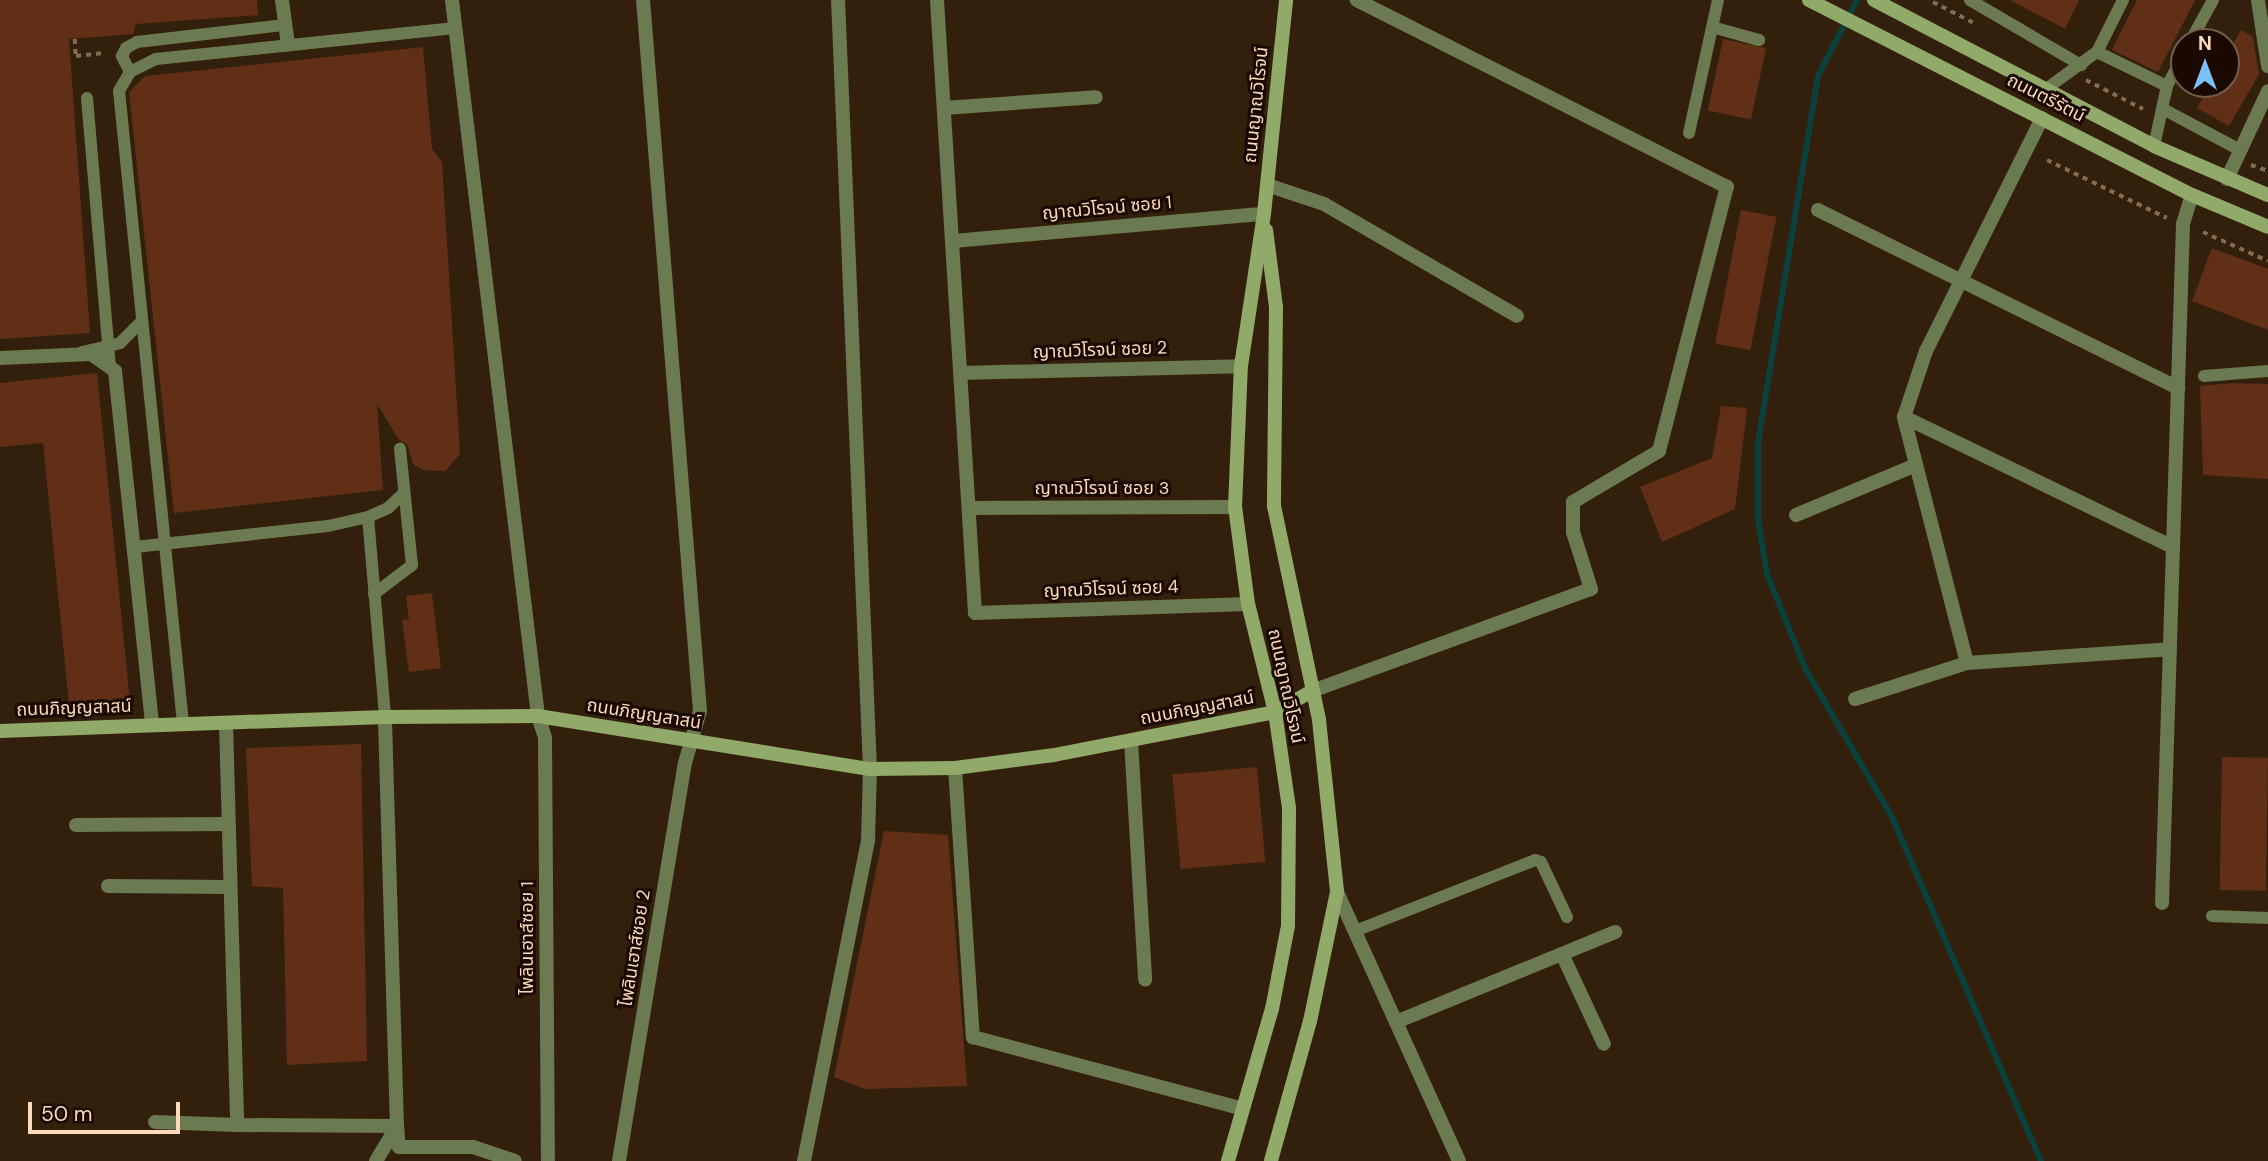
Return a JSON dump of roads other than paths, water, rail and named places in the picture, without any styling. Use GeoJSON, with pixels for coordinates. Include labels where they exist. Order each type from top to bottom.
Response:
{"type":"FeatureCollection","features":[{"type":"Feature","properties":{"kind":"main road","name":"ถนนญาณวิโรจน์"},"geometry":{"type":"LineString","coordinates":[[1228,1161],[1272,1009],[1288,926],[1289,807],[1275,712],[1248,604],[1235,507],[1241,366],[1264,214],[1286,0]]}},
{"type":"Feature","properties":{"kind":"main road","name":"ถนนตรีรัตน์"},"geometry":{"type":"LineString","coordinates":[[1809,0],[2192,195],[2268,227]]}},
{"type":"Feature","properties":{"kind":"main road","name":"ถนนตรีรัตน์"},"geometry":{"type":"LineString","coordinates":[[1874,0],[2154,146],[2268,195]]}},
{"type":"Feature","properties":{"kind":"main road","name":"ถนนญาณวิโรจน์"},"geometry":{"type":"LineString","coordinates":[[1264,214],[1276,307],[1274,506],[1312,691],[1337,892],[1310,1021],[1271,1161]]}},
{"type":"Feature","properties":{"kind":"main road","name":"ถนนภิญญสาสน์"},"geometry":{"type":"LineString","coordinates":[[0,730],[385,717],[538,716],[870,769],[955,768],[1131,741],[1275,712],[1312,691]]}},
{"type":"Feature","properties":{"kind":"street"},"geometry":{"type":"LineString","coordinates":[[282,0],[288,45]]}},
{"type":"Feature","properties":{"kind":"street","name":"ไพลินเฮาส์ซอย 1"},"geometry":{"type":"LineString","coordinates":[[452,0],[538,716],[545,738],[548,1161]]}},
{"type":"Feature","properties":{"kind":"street","name":"ไพลินเฮาส์ซอย 2"},"geometry":{"type":"LineString","coordinates":[[619,1161],[691,741],[699,711],[643,0]]}},
{"type":"Feature","properties":{"kind":"street"},"geometry":{"type":"LineString","coordinates":[[804,1161],[868,840],[870,769],[838,0]]}},
{"type":"Feature","properties":{"kind":"street"},"geometry":{"type":"LineString","coordinates":[[937,0],[970,508]]}},
{"type":"Feature","properties":{"kind":"street"},"geometry":{"type":"LineString","coordinates":[[1312,691],[1591,589],[1573,532],[1573,502],[1658,451],[1727,187],[1356,0]]}},
{"type":"Feature","properties":{"kind":"street"},"geometry":{"type":"LineString","coordinates":[[2258,0],[2268,66]]}},
{"type":"Feature","properties":{"kind":"street"},"geometry":{"type":"LineString","coordinates":[[2227,179],[2268,91]]}},
{"type":"Feature","properties":{"kind":"street"},"geometry":{"type":"LineString","coordinates":[[944,108],[1096,97]]}},
{"type":"Feature","properties":{"kind":"street"},"geometry":{"type":"LineString","coordinates":[[1966,663],[1904,417],[1926,351],[2042,118]]}},
{"type":"Feature","properties":{"kind":"street"},"geometry":{"type":"LineString","coordinates":[[1267,185],[1324,204],[1517,316]]}},
{"type":"Feature","properties":{"kind":"street"},"geometry":{"type":"LineString","coordinates":[[2162,903],[2183,224],[2192,195]]}},
{"type":"Feature","properties":{"kind":"street"},"geometry":{"type":"LineString","coordinates":[[1818,211],[2178,388]]}},
{"type":"Feature","properties":{"kind":"street","name":"ญาณวิโรจน์ ซอย 1"},"geometry":{"type":"LineString","coordinates":[[953,241],[1264,214]]}},
{"type":"Feature","properties":{"kind":"street"},"geometry":{"type":"LineString","coordinates":[[0,359],[76,352],[110,363],[118,379],[152,724]]}},
{"type":"Feature","properties":{"kind":"street","name":"ญาณวิโรจน์ ซอย 2"},"geometry":{"type":"LineString","coordinates":[[961,373],[1241,366]]}},
{"type":"Feature","properties":{"kind":"street"},"geometry":{"type":"LineString","coordinates":[[1904,417],[2173,547]]}},
{"type":"Feature","properties":{"kind":"street"},"geometry":{"type":"LineString","coordinates":[[1796,515],[1916,465]]}},
{"type":"Feature","properties":{"kind":"street","name":"ญาณวิโรจน์ ซอย 3"},"geometry":{"type":"LineString","coordinates":[[970,508],[1235,507]]}},
{"type":"Feature","properties":{"kind":"street","name":"ญาณวิโรจน์ ซอย 4"},"geometry":{"type":"LineString","coordinates":[[970,508],[975,613],[1248,604]]}},
{"type":"Feature","properties":{"kind":"street"},"geometry":{"type":"LineString","coordinates":[[1855,699],[1966,663],[2170,649]]}},
{"type":"Feature","properties":{"kind":"street"},"geometry":{"type":"LineString","coordinates":[[385,717],[399,1147],[474,1147],[515,1161]]}},
{"type":"Feature","properties":{"kind":"street"},"geometry":{"type":"LineString","coordinates":[[226,723],[237,1125]]}},
{"type":"Feature","properties":{"kind":"street"},"geometry":{"type":"LineString","coordinates":[[1131,741],[1145,980]]}},
{"type":"Feature","properties":{"kind":"street"},"geometry":{"type":"LineString","coordinates":[[955,768],[973,1037],[1242,1109]]}},
{"type":"Feature","properties":{"kind":"street"},"geometry":{"type":"LineString","coordinates":[[76,825],[227,824]]}},
{"type":"Feature","properties":{"kind":"street"},"geometry":{"type":"LineString","coordinates":[[108,886],[229,887]]}},
{"type":"Feature","properties":{"kind":"street"},"geometry":{"type":"LineString","coordinates":[[1337,892],[1459,1161]]}},
{"type":"Feature","properties":{"kind":"street"},"geometry":{"type":"LineString","coordinates":[[1396,1022],[1615,932]]}},
{"type":"Feature","properties":{"kind":"street"},"geometry":{"type":"LineString","coordinates":[[1562,954],[1604,1044]]}},
{"type":"Feature","properties":{"kind":"street"},"geometry":{"type":"LineString","coordinates":[[155,1122],[397,1126]]}},
{"type":"Feature","properties":{"kind":"street"},"geometry":{"type":"LineString","coordinates":[[376,1161],[397,1126]]}},
{"type":"Feature","properties":{"kind":"lane"},"geometry":{"type":"LineString","coordinates":[[1689,133],[1718,0]]}},
{"type":"Feature","properties":{"kind":"lane"},"geometry":{"type":"LineString","coordinates":[[1970,0],[2081,65]]}},
{"type":"Feature","properties":{"kind":"lane"},"geometry":{"type":"LineString","coordinates":[[2046,89],[2097,52],[2123,0]]}},
{"type":"Feature","properties":{"kind":"lane"},"geometry":{"type":"LineString","coordinates":[[2198,28],[2213,0]]}},
{"type":"Feature","properties":{"kind":"lane"},"geometry":{"type":"LineString","coordinates":[[130,72],[123,62],[124,52],[130,44],[151,39],[285,25]]}},
{"type":"Feature","properties":{"kind":"lane"},"geometry":{"type":"LineString","coordinates":[[1713,27],[1759,40]]}},
{"type":"Feature","properties":{"kind":"lane"},"geometry":{"type":"LineString","coordinates":[[183,723],[119,100],[130,72],[156,59],[455,28]]}},
{"type":"Feature","properties":{"kind":"lane"},"geometry":{"type":"LineString","coordinates":[[2097,52],[2167,86]]}},
{"type":"Feature","properties":{"kind":"lane"},"geometry":{"type":"LineString","coordinates":[[2154,146],[2170,80]]}},
{"type":"Feature","properties":{"kind":"lane"},"geometry":{"type":"LineString","coordinates":[[88,98],[110,363]]}},
{"type":"Feature","properties":{"kind":"lane"},"geometry":{"type":"LineString","coordinates":[[2163,109],[2240,150]]}},
{"type":"Feature","properties":{"kind":"lane"},"geometry":{"type":"LineString","coordinates":[[76,352],[108,347],[130,338],[141,322]]}},
{"type":"Feature","properties":{"kind":"lane"},"geometry":{"type":"LineString","coordinates":[[2204,376],[2268,371]]}},
{"type":"Feature","properties":{"kind":"lane"},"geometry":{"type":"LineString","coordinates":[[374,594],[412,565],[400,449]]}},
{"type":"Feature","properties":{"kind":"lane"},"geometry":{"type":"LineString","coordinates":[[135,547],[328,526],[368,517],[388,508],[404,493]]}},
{"type":"Feature","properties":{"kind":"lane"},"geometry":{"type":"LineString","coordinates":[[368,517],[385,717]]}},
{"type":"Feature","properties":{"kind":"lane"},"geometry":{"type":"LineString","coordinates":[[1355,932],[1535,860],[1541,862],[1567,917]]}},
{"type":"Feature","properties":{"kind":"lane"},"geometry":{"type":"LineString","coordinates":[[2212,916],[2268,918]]}},
{"type":"Feature","properties":{"kind":"waterway"},"geometry":{"type":"LineString","coordinates":[[1857,0],[1818,76],[1758,442],[1758,519],[1767,574],[1805,668],[1892,817],[2041,1161]]}}]}
